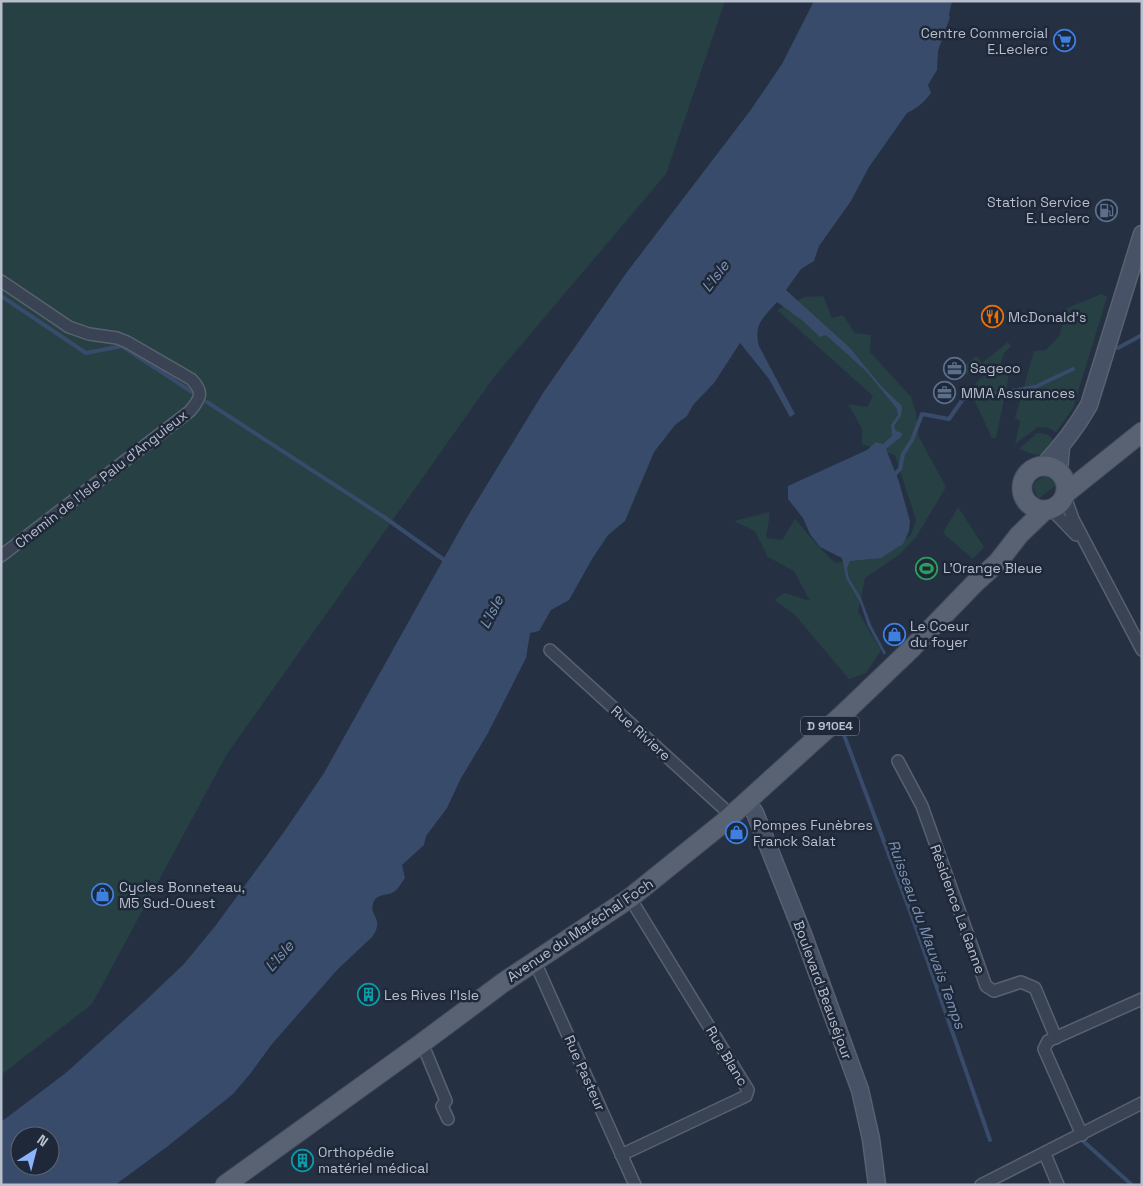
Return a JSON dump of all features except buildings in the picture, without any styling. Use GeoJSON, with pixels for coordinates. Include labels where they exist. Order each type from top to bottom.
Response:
{"type":"FeatureCollection","features":[{"type":"Feature","properties":{"kind":"main road","name":"D 910E4"},"geometry":{"type":"LineString","coordinates":[[1056,489],[1121,449],[1142,432]]}},
{"type":"Feature","properties":{"kind":"main road"},"geometry":{"type":"LineString","coordinates":[[1036,468],[1056,489],[1037,510],[1026,501],[1022,488],[1026,476],[1036,468]]}},
{"type":"Feature","properties":{"kind":"main road","name":"Avenue du Maréchal Foch"},"geometry":{"type":"LineString","coordinates":[[235,1182],[491,991],[630,898],[732,816],[911,649],[998,562],[1056,489]]}},
{"type":"Feature","properties":{"kind":"main road","name":"Avenue du Maréchal Foch"},"geometry":{"type":"LineString","coordinates":[[975,583],[1021,519],[1026,501]]}},
{"type":"Feature","properties":{"kind":"street"},"geometry":{"type":"LineString","coordinates":[[1091,551],[1067,524],[1056,489],[1061,447],[1081,420],[1089,405],[1142,234]]}},
{"type":"Feature","properties":{"kind":"street","name":"Chemin de l'Isle Palu d’Anguieux"},"geometry":{"type":"LineString","coordinates":[[1,281],[69,328],[118,338],[127,342],[191,379],[198,386],[200,394],[198,402],[190,411],[1,556]]}},
{"type":"Feature","properties":{"kind":"street"},"geometry":{"type":"LineString","coordinates":[[1056,489],[1091,551],[1142,650]]}},
{"type":"Feature","properties":{"kind":"street","name":"Rue Riviere"},"geometry":{"type":"LineString","coordinates":[[550,650],[732,816]]}},
{"type":"Feature","properties":{"kind":"street","name":"Résidence La Ganne"},"geometry":{"type":"LineString","coordinates":[[898,761],[922,806],[986,986],[994,991],[1021,982],[1035,988],[1056,1038]]}},
{"type":"Feature","properties":{"kind":"street","name":"Boulevard Beauséjour"},"geometry":{"type":"LineString","coordinates":[[748,802],[755,813],[799,926],[860,1090],[871,1139],[877,1185]]}},
{"type":"Feature","properties":{"kind":"street","name":"Rue Blanc"},"geometry":{"type":"LineString","coordinates":[[621,1155],[746,1096],[748,1090],[630,898]]}},
{"type":"Feature","properties":{"kind":"street","name":"Rue Pasteur"},"geometry":{"type":"LineString","coordinates":[[534,962],[635,1185]]}},
{"type":"Feature","properties":{"kind":"street"},"geometry":{"type":"LineString","coordinates":[[1082,1135],[1044,1049],[1048,1041],[1142,998]]}},
{"type":"Feature","properties":{"kind":"street"},"geometry":{"type":"LineString","coordinates":[[422,1043],[446,1101],[442,1106],[448,1118]]}},
{"type":"Feature","properties":{"kind":"street"},"geometry":{"type":"LineString","coordinates":[[982,1185],[1142,1103]]}},
{"type":"Feature","properties":{"kind":"street"},"geometry":{"type":"LineString","coordinates":[[1045,1154],[1058,1185]]}},
{"type":"Feature","properties":{"kind":"green space"},"geometry":{"type":"Polygon","coordinates":[[[1,1],[725,1],[666,174],[494,377],[227,754],[92,1004],[1,1075],[1,1]]]}},
{"type":"Feature","properties":{"kind":"green space"},"geometry":{"type":"Polygon","coordinates":[[[1101,294],[1107,297],[1073,408],[1056,432],[1049,428],[1038,427],[1015,444],[1020,421],[1015,418],[1034,351],[1046,350],[1060,335],[1065,309],[1101,294]]]}},
{"type":"Feature","properties":{"kind":"green space"},"geometry":{"type":"Polygon","coordinates":[[[823,296],[832,318],[843,315],[855,333],[871,335],[870,352],[911,397],[916,413],[919,437],[946,487],[916,537],[899,555],[865,578],[858,612],[881,650],[866,673],[849,679],[795,615],[774,600],[785,593],[810,601],[794,571],[768,557],[755,531],[734,521],[770,512],[766,538],[782,540],[795,519],[835,563],[877,556],[911,535],[916,520],[895,455],[862,444],[862,429],[848,404],[867,407],[873,396],[777,310],[805,297],[823,296]]]}},
{"type":"Feature","properties":{"kind":"green space"},"geometry":{"type":"Polygon","coordinates":[[[1008,342],[1011,346],[1004,353],[1000,365],[982,365],[966,375],[959,370],[976,356],[982,363],[1008,342]]]}},
{"type":"Feature","properties":{"kind":"green space"},"geometry":{"type":"Polygon","coordinates":[[[994,373],[1009,375],[996,438],[992,438],[972,395],[975,386],[982,377],[994,373]]]}},
{"type":"Feature","properties":{"kind":"green space"},"geometry":{"type":"Polygon","coordinates":[[[1037,433],[1047,434],[1053,442],[1043,454],[1035,455],[1019,449],[1037,433]]]}},
{"type":"Feature","properties":{"kind":"green space"},"geometry":{"type":"Polygon","coordinates":[[[1044,476],[1054,479],[1058,484],[1038,499],[1033,487],[1035,482],[1044,476]]]}},
{"type":"Feature","properties":{"kind":"green space"},"geometry":{"type":"Polygon","coordinates":[[[958,507],[984,547],[973,559],[943,533],[958,507]]]}},
{"type":"Feature","properties":{"kind":"water","name":"L'Isle"},"geometry":{"type":"Polygon","coordinates":[[[814,1],[952,1],[950,17],[938,51],[937,70],[928,85],[931,93],[921,105],[907,113],[869,167],[851,201],[819,246],[814,261],[801,269],[786,290],[850,348],[881,386],[902,406],[901,416],[894,426],[896,431],[902,433],[901,437],[886,449],[899,482],[910,521],[909,531],[903,544],[881,558],[850,561],[847,568],[849,578],[861,598],[872,627],[886,653],[884,655],[868,626],[860,602],[846,578],[842,558],[820,547],[810,534],[803,518],[788,499],[788,486],[867,450],[876,442],[883,444],[892,436],[891,425],[898,415],[897,409],[867,372],[826,335],[820,337],[803,321],[777,302],[761,321],[757,332],[759,346],[795,414],[790,417],[769,379],[740,343],[714,383],[693,405],[687,416],[675,425],[654,452],[625,521],[608,535],[569,600],[551,610],[539,631],[530,633],[526,658],[488,733],[460,780],[447,808],[426,836],[424,845],[402,865],[405,878],[399,887],[392,893],[379,896],[375,900],[372,908],[377,926],[372,937],[337,970],[272,1044],[233,1094],[115,1185],[1,1185],[1,1122],[67,1072],[144,1002],[184,964],[216,925],[284,832],[324,773],[466,519],[543,393],[627,272],[750,111],[782,64],[814,1]]]}},
{"type":"Feature","properties":{"kind":"waterway"},"geometry":{"type":"LineString","coordinates":[[1,296],[86,353],[122,346],[192,392]]}},
{"type":"Feature","properties":{"kind":"waterway"},"geometry":{"type":"LineString","coordinates":[[1118,348],[1142,335]]}},
{"type":"Feature","properties":{"kind":"waterway"},"geometry":{"type":"LineString","coordinates":[[894,475],[900,469],[903,454],[912,440],[922,414],[949,419],[963,399],[1035,387],[1073,369]]}},
{"type":"Feature","properties":{"kind":"waterway"},"geometry":{"type":"LineString","coordinates":[[207,402],[384,517],[447,562]]}},
{"type":"Feature","properties":{"kind":"waterway","name":"Ruisseau du Mauvais Temps"},"geometry":{"type":"LineString","coordinates":[[844,735],[913,919],[990,1140]]}},
{"type":"Feature","properties":{"kind":"waterway","name":"Ruisseau du Mauvais Temps"},"geometry":{"type":"LineString","coordinates":[[1083,1141],[1132,1185]]}},
{"type":"Feature","properties":{"kind":"place","name":"Centre Commercial E.Leclerc"},"geometry":{"type":"Point","coordinates":[1064,41]}},
{"type":"Feature","properties":{"kind":"place","name":"Station Service E. Leclerc"},"geometry":{"type":"Point","coordinates":[1106,210]}},
{"type":"Feature","properties":{"kind":"place","name":"McDonald's"},"geometry":{"type":"Point","coordinates":[992,317]}},
{"type":"Feature","properties":{"kind":"place","name":"Sageco"},"geometry":{"type":"Point","coordinates":[954,368]}},
{"type":"Feature","properties":{"kind":"place","name":"MMA Assurances"},"geometry":{"type":"Point","coordinates":[945,393]}},
{"type":"Feature","properties":{"kind":"place","name":"L'Orange Bleue"},"geometry":{"type":"Point","coordinates":[927,568]}},
{"type":"Feature","properties":{"kind":"place","name":"Le Coeur du foyer"},"geometry":{"type":"Point","coordinates":[894,634]}},
{"type":"Feature","properties":{"kind":"place","name":"Pompes Funèbres Franck Salat"},"geometry":{"type":"Point","coordinates":[737,833]}},
{"type":"Feature","properties":{"kind":"place","name":"Cycles Bonneteau, M5 Sud-Ouest"},"geometry":{"type":"Point","coordinates":[103,895]}},
{"type":"Feature","properties":{"kind":"place","name":"Les Rives l'Isle"},"geometry":{"type":"Point","coordinates":[368,995]}},
{"type":"Feature","properties":{"kind":"place","name":"Orthopédie matériel médical"},"geometry":{"type":"Point","coordinates":[302,1160]}}]}
